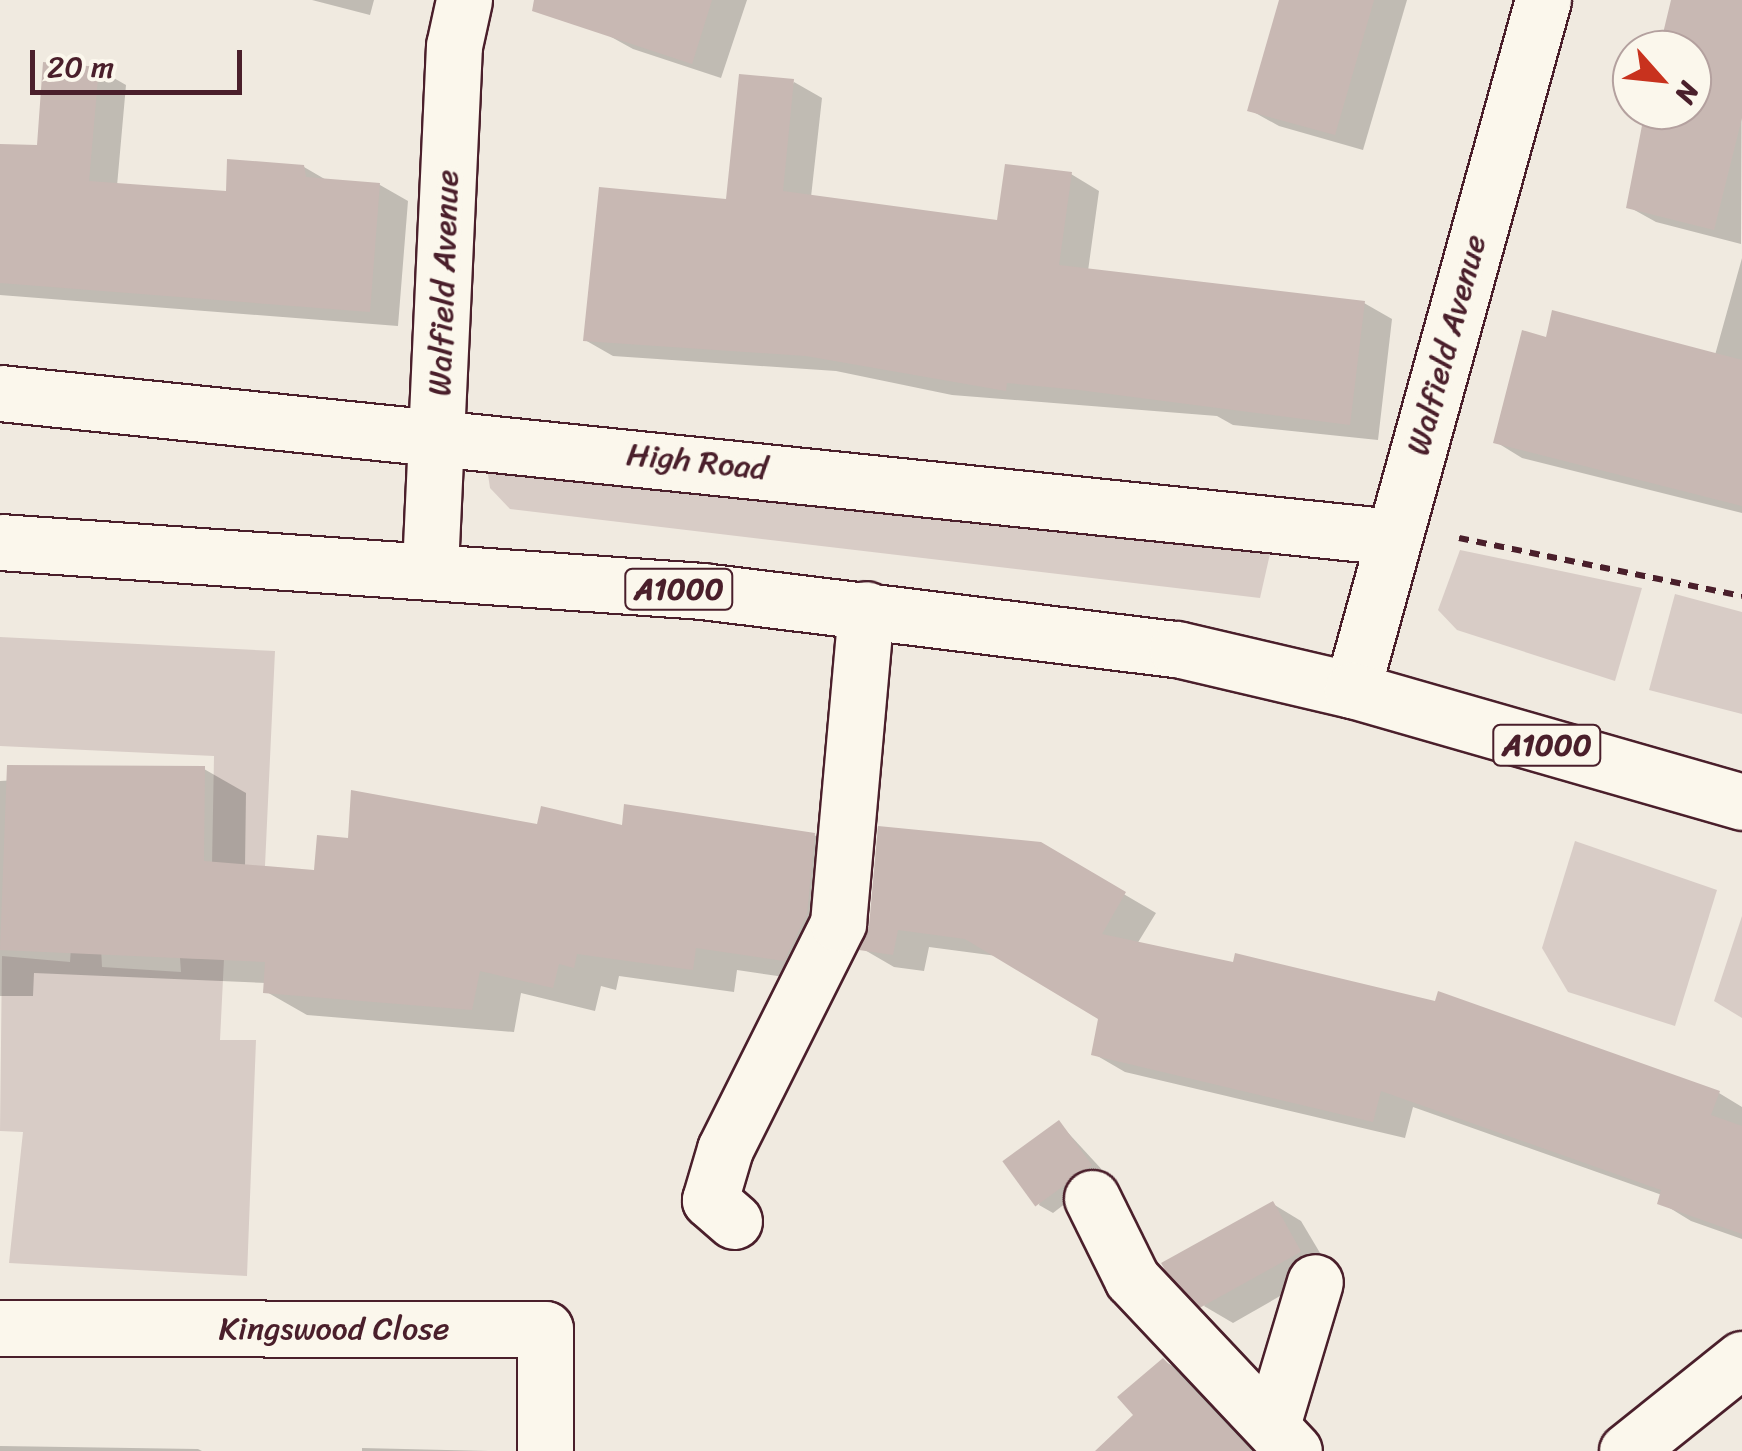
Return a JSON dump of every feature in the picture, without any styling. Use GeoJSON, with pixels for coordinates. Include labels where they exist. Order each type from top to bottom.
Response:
{"type":"FeatureCollection","features":[{"type":"Feature","properties":{"kind":"street","name":"Walfield Avenue"},"geometry":{"type":"LineString","coordinates":[[430,568],[454,46],[464,0]]}},
{"type":"Feature","properties":{"kind":"street","name":"Walfield Avenue"},"geometry":{"type":"LineString","coordinates":[[1352,690],[1543,0]]}},
{"type":"Feature","properties":{"kind":"street","name":"High Road"},"geometry":{"type":"LineString","coordinates":[[0,393],[1396,531]]}},
{"type":"Feature","properties":{"kind":"street","name":"A1000"},"geometry":{"type":"LineString","coordinates":[[0,542],[430,568],[866,609],[1177,649],[1352,690],[1742,802]]}},
{"type":"Feature","properties":{"kind":"street"},"geometry":{"type":"LineString","coordinates":[[734,1221],[710,1200],[725,1149],[838,922],[866,609]]}},
{"type":"Feature","properties":{"kind":"street"},"geometry":{"type":"LineString","coordinates":[[1092,1198],[1132,1278],[1283,1438]]}},
{"type":"Feature","properties":{"kind":"street"},"geometry":{"type":"LineString","coordinates":[[1283,1438],[1315,1282]]}},
{"type":"Feature","properties":{"kind":"street","name":"Kingswood Close"},"geometry":{"type":"LineString","coordinates":[[0,1328],[546,1329],[545,1451]]}},
{"type":"Feature","properties":{"kind":"street"},"geometry":{"type":"LineString","coordinates":[[1627,1451],[1742,1359]]}},
{"type":"Feature","properties":{"kind":"path"},"geometry":{"type":"LineString","coordinates":[[1396,531],[1742,596]]}},
{"type":"Feature","properties":{"kind":"shaded area"},"geometry":{"type":"Polygon","coordinates":[[[486,461],[1272,545],[1260,598],[510,509],[490,488],[486,461]]]}},
{"type":"Feature","properties":{"kind":"shaded area"},"geometry":{"type":"Polygon","coordinates":[[[1460,550],[1642,588],[1615,681],[1457,630],[1438,610],[1460,550]]]}},
{"type":"Feature","properties":{"kind":"shaded area"},"geometry":{"type":"Polygon","coordinates":[[[1675,594],[1742,612],[1742,714],[1649,690],[1675,594]]]}},
{"type":"Feature","properties":{"kind":"shaded area"},"geometry":{"type":"Polygon","coordinates":[[[0,637],[275,651],[265,866],[212,865],[214,756],[0,746],[0,637]]]}},
{"type":"Feature","properties":{"kind":"shaded area"},"geometry":{"type":"Polygon","coordinates":[[[1575,841],[1717,890],[1675,1026],[1568,992],[1542,948],[1575,841]]]}},
{"type":"Feature","properties":{"kind":"shaded area"},"geometry":{"type":"Polygon","coordinates":[[[1742,916],[1742,1018],[1714,1001],[1742,916]]]}},
{"type":"Feature","properties":{"kind":"shaded area"},"geometry":{"type":"Polygon","coordinates":[[[101,947],[102,967],[181,972],[180,958],[224,959],[220,1040],[256,1040],[247,1276],[9,1263],[23,1132],[0,1131],[2,956],[70,962],[71,948],[101,947]]]}},
{"type":"Feature","properties":{"kind":"building"},"geometry":{"type":"Polygon","coordinates":[[[534,0],[712,0],[692,64],[532,11],[534,0]]]}},
{"type":"Feature","properties":{"kind":"building"},"geometry":{"type":"Polygon","coordinates":[[[1279,0],[1374,0],[1335,135],[1247,111],[1279,0]]]}},
{"type":"Feature","properties":{"kind":"building"},"geometry":{"type":"Polygon","coordinates":[[[1671,0],[1742,0],[1742,118],[1714,230],[1626,208],[1641,130],[1712,130],[1712,30],[1664,30],[1671,0]]]}},
{"type":"Feature","properties":{"kind":"building"},"geometry":{"type":"Polygon","coordinates":[[[43,62],[99,67],[89,181],[226,191],[227,159],[304,165],[306,177],[380,183],[370,312],[0,283],[0,144],[37,145],[43,62]]]}},
{"type":"Feature","properties":{"kind":"building"},"geometry":{"type":"Polygon","coordinates":[[[739,74],[794,79],[783,191],[997,220],[1005,164],[1072,172],[1059,265],[1365,301],[1350,425],[1079,390],[1007,383],[1006,391],[806,356],[583,341],[599,187],[726,199],[739,74]]]}},
{"type":"Feature","properties":{"kind":"building"},"geometry":{"type":"Polygon","coordinates":[[[1552,310],[1742,360],[1742,506],[1493,443],[1522,330],[1546,337],[1552,310]]]}},
{"type":"Feature","properties":{"kind":"building"},"geometry":{"type":"Polygon","coordinates":[[[7,765],[205,766],[204,861],[314,870],[317,835],[348,838],[351,790],[537,824],[541,806],[622,825],[624,804],[815,833],[807,914],[784,961],[696,948],[693,970],[577,954],[574,968],[559,964],[553,988],[480,971],[472,1010],[263,993],[265,962],[0,950],[7,765]]]}},
{"type":"Feature","properties":{"kind":"building"},"geometry":{"type":"Polygon","coordinates":[[[878,826],[1041,842],[1126,892],[1102,934],[1233,962],[1235,953],[1435,1001],[1438,991],[1720,1091],[1711,1115],[1742,1126],[1742,1234],[1657,1204],[1661,1190],[1381,1091],[1373,1122],[1091,1055],[1098,1019],[965,939],[898,930],[893,955],[859,950],[869,926],[878,826]]]}},
{"type":"Feature","properties":{"kind":"building"},"geometry":{"type":"Polygon","coordinates":[[[1059,1120],[1092,1165],[1035,1206],[1002,1161],[1059,1120]]]}},
{"type":"Feature","properties":{"kind":"building"},"geometry":{"type":"Polygon","coordinates":[[[1273,1201],[1301,1252],[1189,1314],[1161,1263],[1273,1201]]]}},
{"type":"Feature","properties":{"kind":"building"},"geometry":{"type":"Polygon","coordinates":[[[1163,1358],[1251,1451],[1095,1451],[1133,1415],[1117,1397],[1163,1358]]]}}]}
